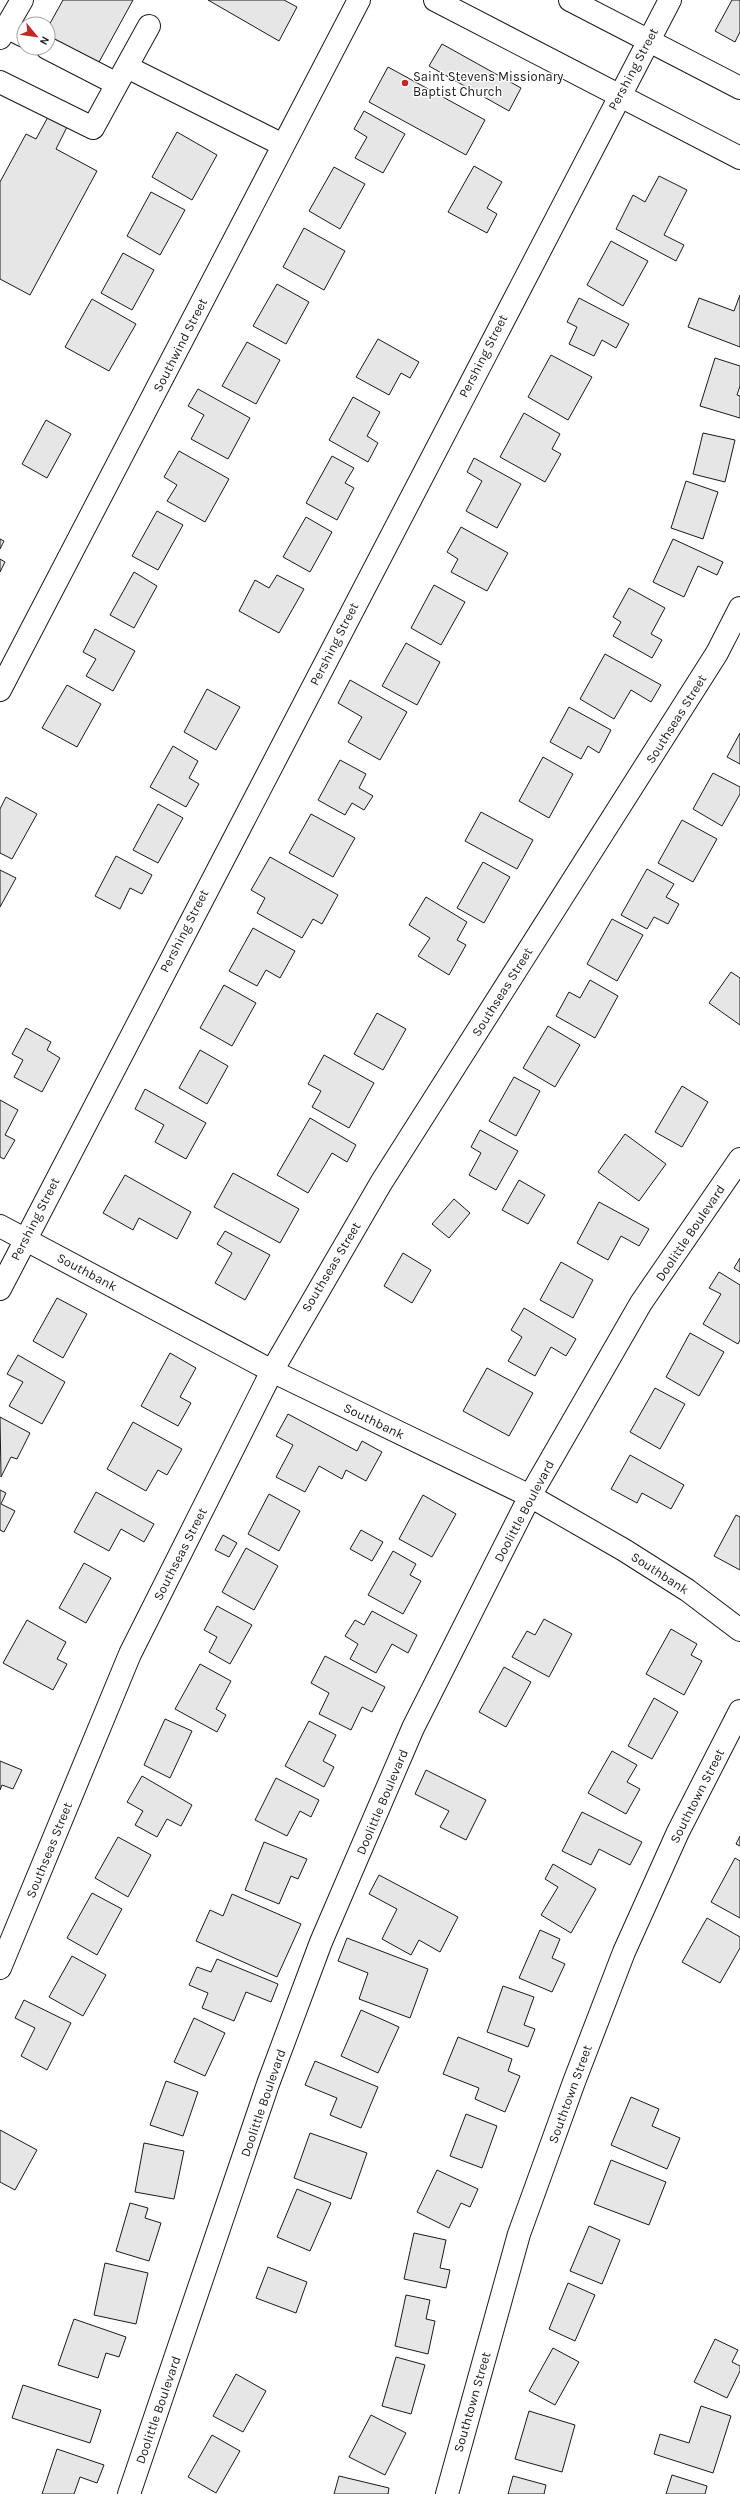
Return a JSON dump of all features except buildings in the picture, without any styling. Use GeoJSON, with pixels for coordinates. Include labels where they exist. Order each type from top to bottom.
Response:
{"type":"FeatureCollection","features":[{"type":"Feature","properties":{"kind":"street"},"geometry":{"type":"LineString","coordinates":[[10,34],[22,0]]}},
{"type":"Feature","properties":{"kind":"street","name":"Southwind Street"},"geometry":{"type":"LineString","coordinates":[[0,690],[359,0]]}},
{"type":"Feature","properties":{"kind":"street"},"geometry":{"type":"LineString","coordinates":[[435,0],[740,158]]}},
{"type":"Feature","properties":{"kind":"street"},"geometry":{"type":"LineString","coordinates":[[570,0],[740,88]]}},
{"type":"Feature","properties":{"kind":"street","name":"Pershing Street"},"geometry":{"type":"LineString","coordinates":[[0,1289],[24,1238],[670,0]]}},
{"type":"Feature","properties":{"kind":"street"},"geometry":{"type":"LineString","coordinates":[[0,82],[93,128],[149,26]]}},
{"type":"Feature","properties":{"kind":"street"},"geometry":{"type":"LineString","coordinates":[[56,51],[122,76],[284,145]]}},
{"type":"Feature","properties":{"kind":"street","name":"Southseas Street"},"geometry":{"type":"LineString","coordinates":[[0,1968],[130,1654],[272,1371],[382,1183],[717,653],[740,608]]}},
{"type":"Feature","properties":{"kind":"street","name":"Doolittle Boulevard"},"geometry":{"type":"LineString","coordinates":[[129,2494],[268,2084],[322,1942],[413,1728],[530,1496],[641,1303],[740,1159]]}},
{"type":"Feature","properties":{"kind":"street","name":"Southbank"},"geometry":{"type":"LineString","coordinates":[[0,1226],[272,1371],[530,1496],[624,1550],[687,1590],[740,1630]]}},
{"type":"Feature","properties":{"kind":"street","name":"Southtown Street"},"geometry":{"type":"LineString","coordinates":[[446,2494],[519,2234],[574,2082],[624,1952],[678,1832],[740,1711]]}},
{"type":"Feature","properties":{"kind":"place","name":"Saint Stevens Missionary Baptist Church"},"geometry":{"type":"Point","coordinates":[405,83]}}]}
